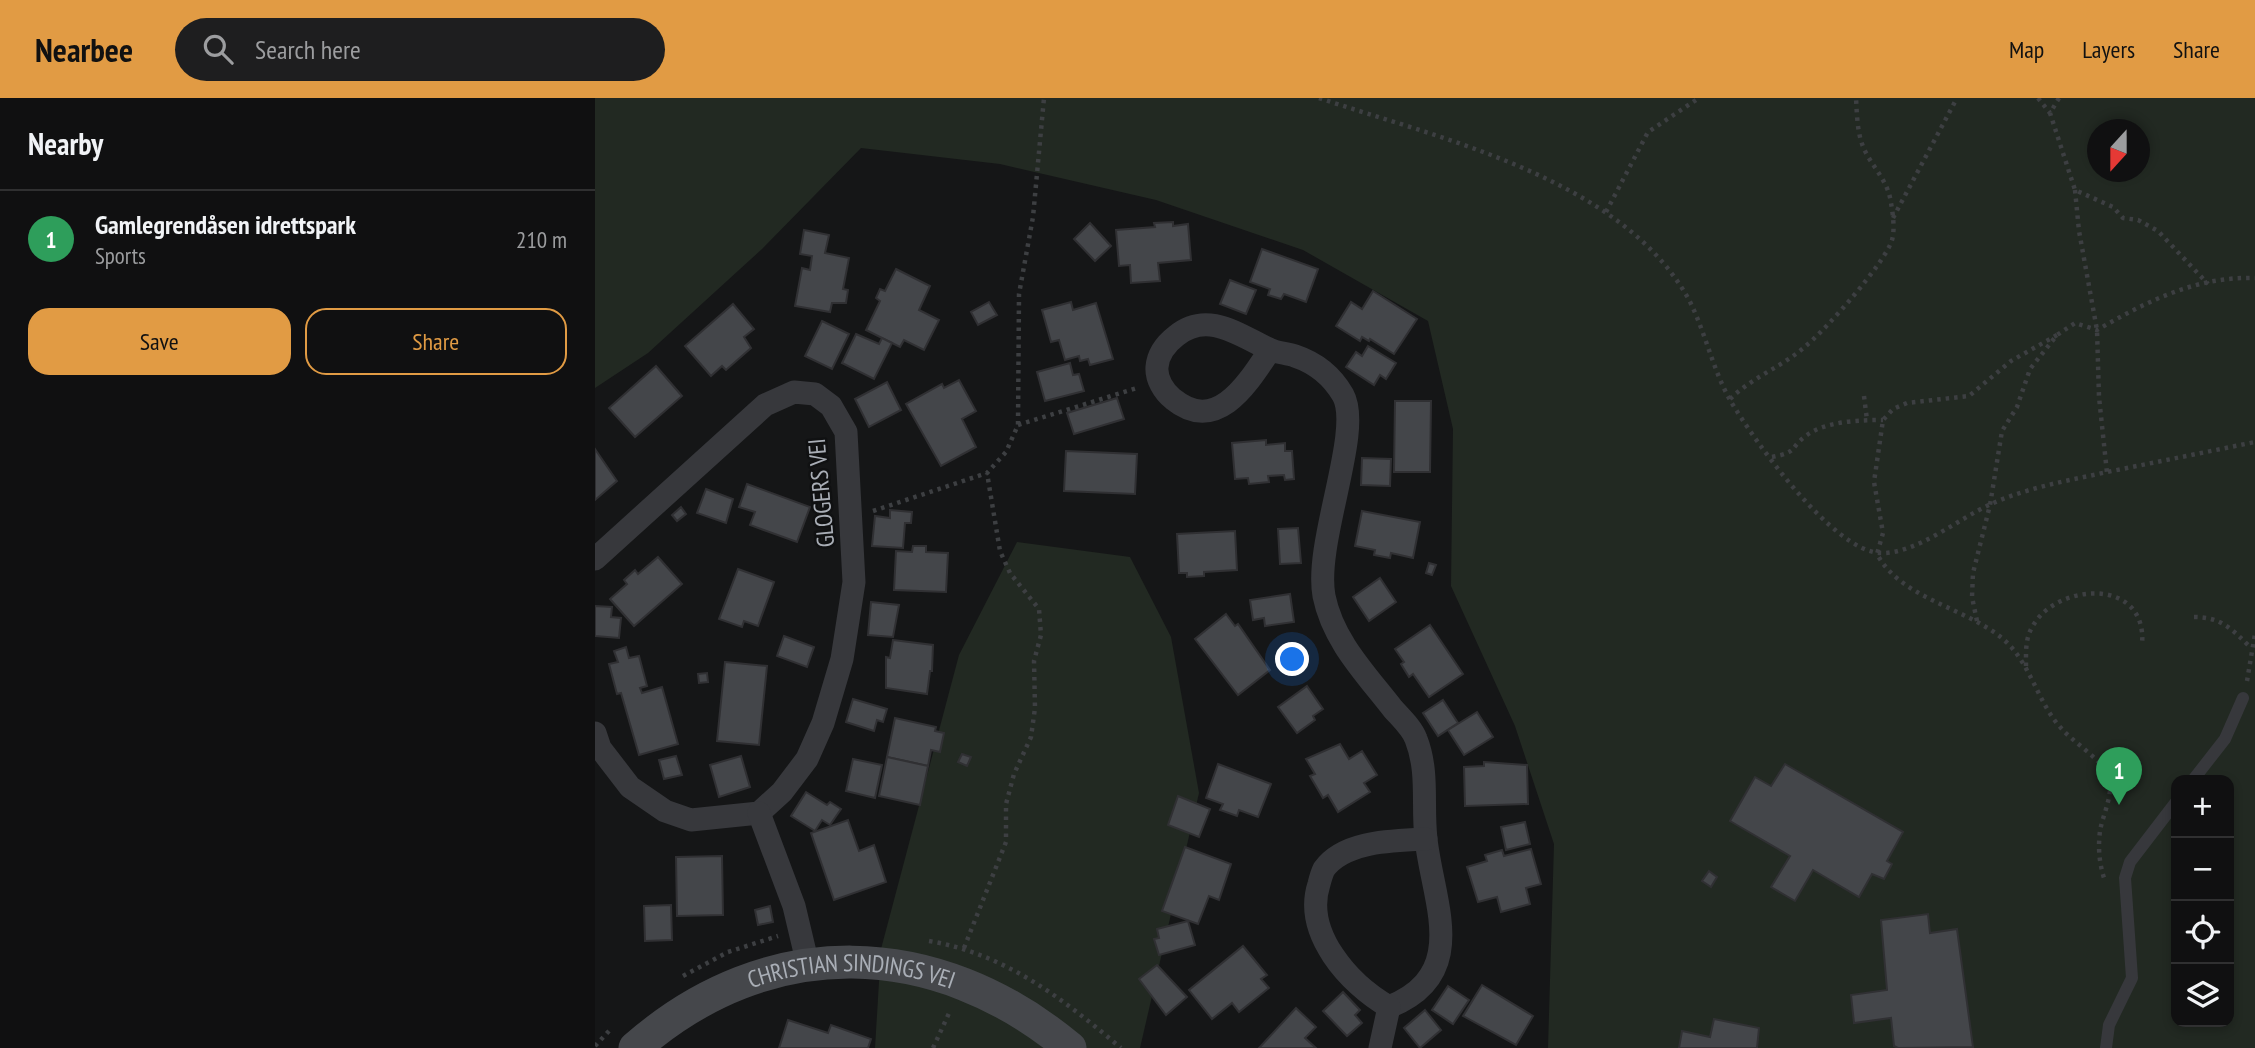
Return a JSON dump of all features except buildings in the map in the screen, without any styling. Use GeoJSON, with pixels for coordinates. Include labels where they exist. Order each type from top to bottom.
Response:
{"type":"FeatureCollection","features":[{"type":"Feature","properties":{"kind":"street"},"geometry":{"type":"LineString","coordinates":[[1270,350],[1239,393],[1217,410],[1194,412],[1173,400],[1162,388],[1157,367],[1165,345],[1186,328],[1207,324],[1239,331],[1270,350],[1297,356],[1329,374],[1345,398],[1349,419],[1322,564],[1324,594],[1331,621],[1347,651],[1416,736],[1426,773],[1426,839],[1443,929],[1441,952],[1422,986],[1408,999],[1389,1007]]}},
{"type":"Feature","properties":{"kind":"street","name":"GLOGERS VEI"},"geometry":{"type":"LineString","coordinates":[[595,559],[765,405],[795,392],[815,394],[831,406],[846,432],[852,519],[854,582],[842,659],[823,723],[807,758],[782,792],[759,813]]}},
{"type":"Feature","properties":{"kind":"street"},"geometry":{"type":"LineString","coordinates":[[595,733],[600,748],[630,787],[665,811],[691,820],[759,813],[794,906],[808,965]]}},
{"type":"Feature","properties":{"kind":"street"},"geometry":{"type":"LineString","coordinates":[[1389,1007],[1359,983],[1333,955],[1315,919],[1317,892],[1324,869],[1345,854],[1378,842],[1426,839]]}},
{"type":"Feature","properties":{"kind":"street","name":"CHRISTIAN SINDINGS VEI"},"geometry":{"type":"LineString","coordinates":[[635,1048],[662,1025],[700,1000],[766,974],[808,965],[854,962],[902,967],[964,982],[1024,1012],[1070,1048]]}},
{"type":"Feature","properties":{"kind":"street"},"geometry":{"type":"LineString","coordinates":[[1380,1048],[1389,1007]]}},
{"type":"Feature","properties":{"kind":"lane"},"geometry":{"type":"LineString","coordinates":[[2197,775],[2225,738],[2243,698]]}},
{"type":"Feature","properties":{"kind":"lane"},"geometry":{"type":"LineString","coordinates":[[2106,1048],[2109,1025],[2132,978],[2132,941],[2124,890],[2130,862],[2171,809]]}},
{"type":"Feature","properties":{"kind":"path"},"geometry":{"type":"LineString","coordinates":[[852,519],[901,499],[987,472],[1006,452],[1018,425],[1019,294],[1033,217],[1044,98]]}},
{"type":"Feature","properties":{"kind":"path"},"geometry":{"type":"LineString","coordinates":[[1319,98],[1522,168],[1606,212],[1655,255],[1687,298],[1730,399],[1800,499],[1844,538],[1877,554],[1900,552],[1990,505],[2043,484],[2255,442]]}},
{"type":"Feature","properties":{"kind":"path"},"geometry":{"type":"LineString","coordinates":[[1606,212],[1648,132],[1699,98]]}},
{"type":"Feature","properties":{"kind":"path"},"geometry":{"type":"LineString","coordinates":[[1730,399],[1750,379],[1780,365],[1810,343],[1880,261],[1892,239],[1891,199],[1883,176],[1865,150],[1857,120],[1856,98]]}},
{"type":"Feature","properties":{"kind":"path"},"geometry":{"type":"LineString","coordinates":[[1893,218],[1957,98]]}},
{"type":"Feature","properties":{"kind":"path"},"geometry":{"type":"LineString","coordinates":[[2038,98],[2050,113],[2075,190],[2079,231],[2097,330],[2099,397],[2106,472]]}},
{"type":"Feature","properties":{"kind":"path"},"geometry":{"type":"LineString","coordinates":[[2050,113],[2059,98]]}},
{"type":"Feature","properties":{"kind":"path"},"geometry":{"type":"LineString","coordinates":[[2075,190],[2113,207],[2123,218],[2138,220],[2158,231],[2208,284]]}},
{"type":"Feature","properties":{"kind":"path"},"geometry":{"type":"LineString","coordinates":[[2124,890],[2104,878],[2099,862],[2100,830],[2109,784],[2106,773],[2060,727],[2026,667],[2004,640],[1977,621],[1898,580],[1884,567],[1877,554],[1883,533],[1874,482],[1883,420],[1893,409],[1907,403],[1969,396],[2011,360],[2075,323],[2097,330],[2158,296],[2234,277],[2255,278]]}},
{"type":"Feature","properties":{"kind":"path"},"geometry":{"type":"LineString","coordinates":[[1977,621],[1972,597],[1973,573],[1990,505],[2001,431],[2017,407],[2030,369],[2057,335]]}},
{"type":"Feature","properties":{"kind":"path"},"geometry":{"type":"LineString","coordinates":[[1018,425],[1160,380]]}},
{"type":"Feature","properties":{"kind":"path"},"geometry":{"type":"LineString","coordinates":[[1864,397],[1867,420]]}},
{"type":"Feature","properties":{"kind":"path"},"geometry":{"type":"LineString","coordinates":[[1772,457],[1791,454],[1808,434],[1867,420],[1883,420]]}},
{"type":"Feature","properties":{"kind":"path"},"geometry":{"type":"LineString","coordinates":[[964,948],[1006,842],[1006,804],[1014,774],[1031,737],[1035,708],[1034,661],[1041,635],[1039,609],[1010,573],[1000,551],[987,472]]}},
{"type":"Feature","properties":{"kind":"path"},"geometry":{"type":"LineString","coordinates":[[2026,667],[2027,639],[2034,623],[2048,608],[2077,597],[2115,595],[2129,603],[2141,621],[2142,645]]}},
{"type":"Feature","properties":{"kind":"path"},"geometry":{"type":"LineString","coordinates":[[2194,617],[2217,619],[2227,624],[2251,648]]}},
{"type":"Feature","properties":{"kind":"path"},"geometry":{"type":"LineString","coordinates":[[2243,698],[2255,634]]}},
{"type":"Feature","properties":{"kind":"path"},"geometry":{"type":"LineString","coordinates":[[933,1048],[964,982]]}},
{"type":"Feature","properties":{"kind":"shaded area"},"geometry":{"type":"Polygon","coordinates":[[[595,98],[2255,98],[2255,1048],[1548,1048],[1554,844],[1515,726],[1451,586],[1453,429],[1428,321],[1303,250],[1156,200],[1000,164],[861,148],[762,249],[648,353],[595,388],[595,98]]]}},
{"type":"Feature","properties":{"kind":"shaded area"},"geometry":{"type":"Polygon","coordinates":[[[1017,542],[1130,557],[1171,637],[1199,793],[1140,1048],[875,1048],[881,949],[959,655],[1017,542]]]}},
{"type":"Feature","properties":{"kind":"place","name":"Gamlegrendåsen idrettspark"},"geometry":{"type":"Point","coordinates":[2119,805]}}]}
